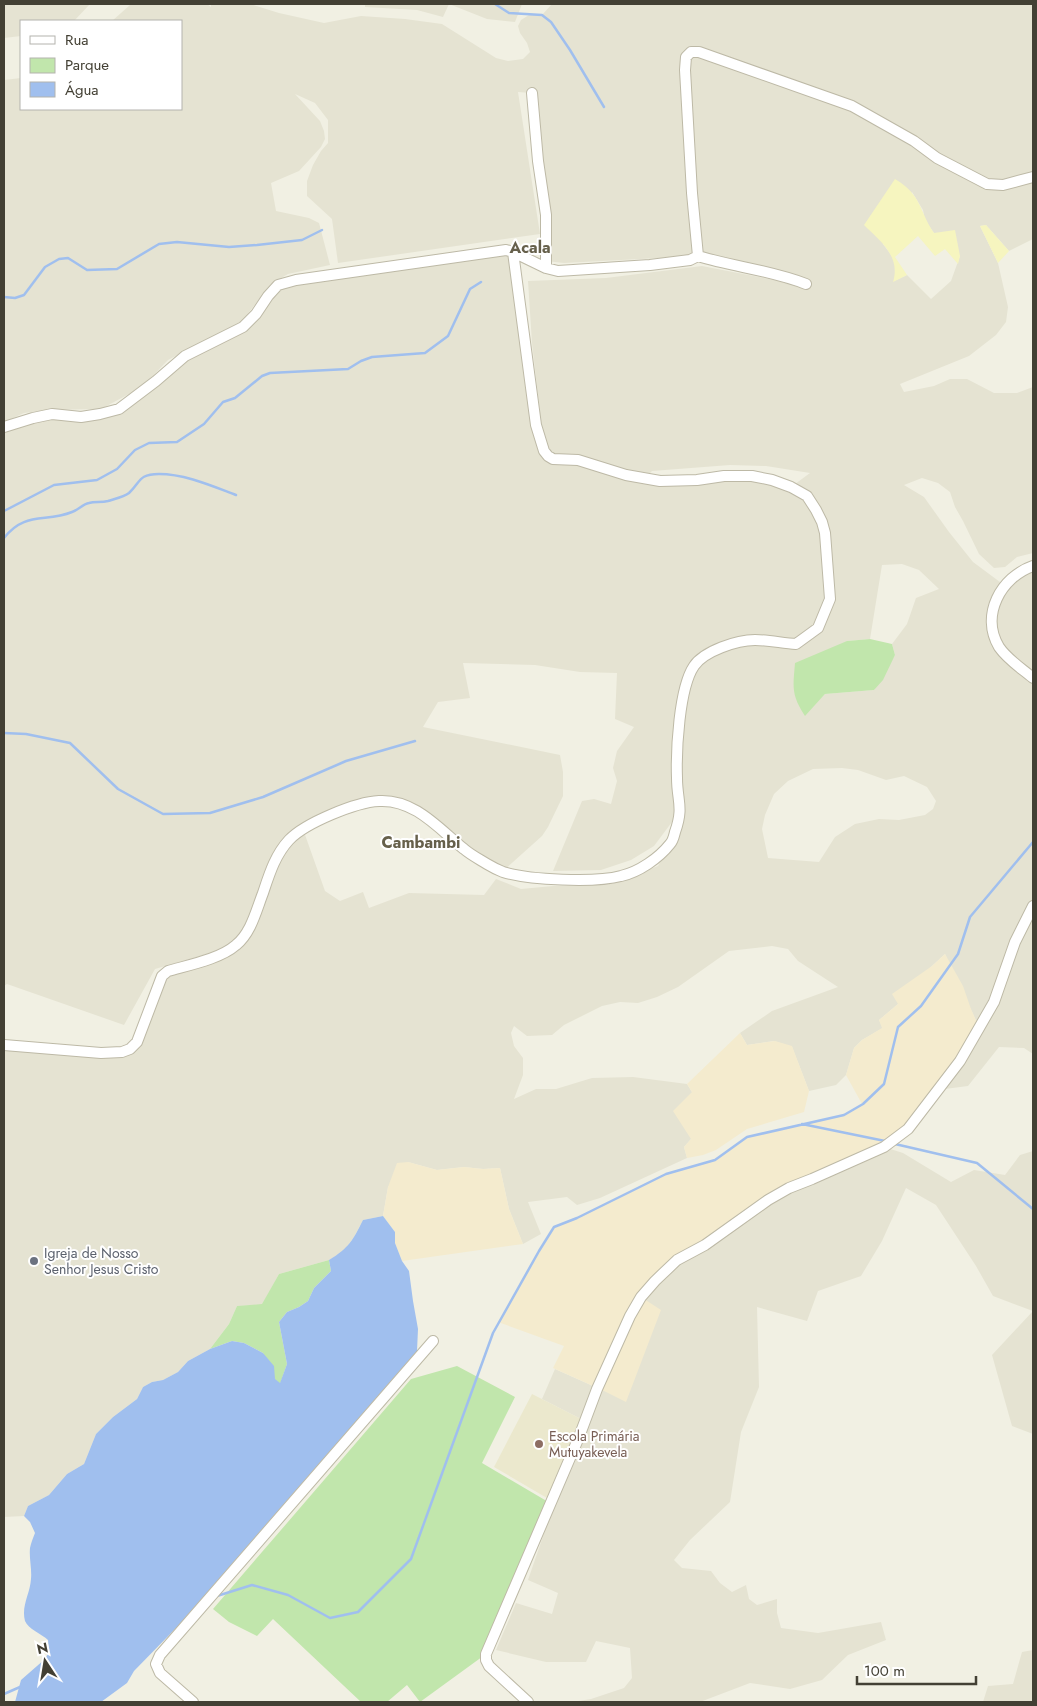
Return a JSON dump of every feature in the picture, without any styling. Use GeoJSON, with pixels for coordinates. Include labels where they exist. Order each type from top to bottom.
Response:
{"type":"FeatureCollection","features":[{"type":"Feature","properties":{"kind":"street"},"geometry":{"type":"LineString","coordinates":[[698,256],[684,70],[686,57],[691,52],[698,52],[852,106],[914,142],[937,158],[987,184],[1003,185],[1033,177]]}},
{"type":"Feature","properties":{"kind":"street"},"geometry":{"type":"LineString","coordinates":[[532,93],[538,161],[546,215],[546,268]]}},
{"type":"Feature","properties":{"kind":"street"},"geometry":{"type":"LineString","coordinates":[[4,427],[52,414],[81,416],[100,414],[119,408],[156,381],[185,356],[243,328],[278,285],[296,280],[506,250],[546,268],[558,271],[632,267],[690,260],[698,256],[766,271],[806,284]]}},
{"type":"Feature","properties":{"kind":"street"},"geometry":{"type":"LineString","coordinates":[[4,1045],[101,1053],[122,1052],[130,1049],[137,1042],[162,976],[168,971],[210,958],[228,951],[237,945],[250,926],[273,865],[289,840],[303,829],[352,806],[381,801],[406,805],[418,811],[466,851],[502,872],[534,877],[600,879],[622,876],[642,867],[671,843],[680,818],[680,799],[677,781],[680,731],[686,685],[694,665],[718,648],[754,640],[796,644],[818,628],[830,599],[827,558],[822,522],[807,496],[791,487],[772,480],[752,476],[724,476],[697,480],[660,481],[626,475],[578,460],[548,456],[540,440],[536,425],[513,252]]}},
{"type":"Feature","properties":{"kind":"street"},"geometry":{"type":"LineString","coordinates":[[1033,566],[1015,576],[1004,586],[993,606],[993,629],[998,645],[1008,659],[1033,678]]}},
{"type":"Feature","properties":{"kind":"street"},"geometry":{"type":"LineString","coordinates":[[528,1702],[489,1666],[486,1654],[579,1437],[597,1389],[630,1316],[641,1297],[677,1260],[705,1244],[768,1200],[790,1188],[884,1147],[908,1129],[960,1061],[994,1002],[1015,942],[1033,906]]}},
{"type":"Feature","properties":{"kind":"street"},"geometry":{"type":"LineString","coordinates":[[193,1702],[160,1673],[156,1664],[160,1656],[434,1341]]}},
{"type":"Feature","properties":{"kind":"shaded area"},"geometry":{"type":"Polygon","coordinates":[[[4,4],[90,4],[75,20],[20,20],[20,36],[4,38],[4,4]]]}},
{"type":"Feature","properties":{"kind":"shaded area"},"geometry":{"type":"Polygon","coordinates":[[[111,4],[207,4],[211,7],[211,4],[250,4],[279,13],[324,23],[361,16],[405,19],[442,24],[496,58],[508,61],[523,59],[530,52],[518,26],[521,20],[529,15],[542,15],[552,4],[1033,4],[1033,239],[1009,251],[986,225],[980,226],[998,263],[1008,307],[1006,322],[996,335],[969,356],[900,384],[904,392],[934,386],[950,379],[967,379],[994,393],[1017,393],[1033,387],[1033,553],[1017,557],[1005,567],[994,568],[979,554],[955,507],[950,492],[938,483],[922,478],[904,485],[924,497],[973,562],[1004,585],[1033,566],[1033,1054],[1024,1048],[999,1047],[968,1086],[937,1090],[979,1027],[945,954],[898,1004],[879,1020],[883,1028],[862,1040],[854,1048],[846,1075],[836,1085],[809,1091],[792,1047],[774,1041],[747,1045],[740,1033],[772,1011],[838,987],[798,961],[788,949],[772,946],[729,951],[678,987],[657,997],[638,1003],[620,1002],[602,1006],[564,1025],[552,1035],[527,1036],[514,1026],[511,1033],[514,1046],[523,1058],[523,1075],[514,1099],[536,1089],[556,1089],[592,1078],[633,1077],[687,1084],[692,1092],[691,1139],[684,1147],[687,1158],[600,1198],[577,1205],[567,1197],[528,1202],[541,1234],[523,1244],[509,1209],[500,1168],[464,1167],[437,1170],[408,1162],[388,1187],[383,1216],[363,1220],[344,1251],[329,1260],[279,1274],[262,1305],[237,1306],[229,1324],[210,1349],[188,1361],[178,1372],[143,1387],[137,1399],[113,1417],[96,1434],[84,1464],[67,1474],[49,1495],[28,1506],[24,1516],[4,1517],[4,1045],[130,1049],[162,976],[235,946],[155,969],[124,1025],[7,984],[4,986],[4,427],[33,418],[81,417],[119,409],[171,367],[243,327],[278,285],[513,252],[543,440],[532,343],[528,281],[606,278],[702,266],[779,281],[802,288],[805,284],[698,256],[564,263],[546,261],[531,93],[518,92],[540,234],[338,263],[332,219],[307,196],[307,181],[313,165],[328,143],[328,120],[315,103],[295,94],[320,121],[325,139],[321,147],[299,171],[271,183],[276,211],[309,218],[319,223],[330,265],[288,274],[271,284],[242,321],[168,360],[142,387],[101,409],[48,410],[24,413],[4,422],[4,80],[20,78],[20,110],[182,110],[182,20],[113,20],[130,5],[111,4]],[[912,192],[883,244],[892,256],[897,271],[894,281],[907,275],[931,299],[951,281],[960,256],[934,233],[925,220],[923,210],[912,192]],[[730,465],[652,471],[644,479],[724,476],[791,487],[810,473],[766,466],[730,465]],[[902,564],[882,565],[870,639],[847,641],[805,715],[825,694],[874,690],[895,655],[892,644],[907,624],[916,598],[939,589],[919,570],[902,564]],[[463,663],[470,698],[438,702],[423,727],[560,755],[563,772],[563,796],[542,836],[502,872],[418,811],[368,802],[304,832],[325,891],[340,901],[363,892],[369,908],[409,893],[484,895],[496,879],[521,889],[612,884],[658,866],[671,843],[680,801],[672,822],[654,846],[631,860],[601,870],[553,871],[582,801],[594,799],[611,804],[617,781],[613,768],[617,751],[634,727],[615,719],[617,673],[580,672],[535,665],[463,663]],[[842,768],[813,769],[788,781],[774,794],[765,815],[762,829],[768,858],[819,862],[835,837],[855,824],[879,819],[899,820],[925,815],[933,809],[936,801],[927,787],[904,776],[886,780],[858,770],[842,768]]]}},
{"type":"Feature","properties":{"kind":"shaded area"},"geometry":{"type":"Polygon","coordinates":[[[365,4],[449,4],[443,17],[417,10],[365,7],[365,4]]]}},
{"type":"Feature","properties":{"kind":"shaded area"},"geometry":{"type":"Polygon","coordinates":[[[449,4],[522,4],[515,22],[487,19],[449,4]]]}},
{"type":"Feature","properties":{"kind":"shaded area"},"geometry":{"type":"Polygon","coordinates":[[[945,954],[963,986],[979,1027],[908,1129],[812,1179],[677,1260],[641,1297],[661,1310],[626,1402],[553,1368],[564,1346],[498,1322],[554,1227],[577,1218],[666,1174],[715,1160],[747,1137],[844,1115],[862,1104],[846,1075],[854,1048],[862,1040],[882,1028],[879,1020],[898,1004],[892,994],[932,966],[945,954]]]}},
{"type":"Feature","properties":{"kind":"shaded area"},"geometry":{"type":"Polygon","coordinates":[[[740,1033],[747,1045],[775,1041],[792,1046],[809,1091],[804,1112],[747,1129],[716,1150],[687,1158],[684,1147],[691,1139],[673,1111],[692,1092],[687,1084],[740,1033]]]}},
{"type":"Feature","properties":{"kind":"shaded area"},"geometry":{"type":"Polygon","coordinates":[[[884,1147],[903,1153],[951,1182],[974,1170],[1005,1175],[1020,1155],[1033,1151],[1033,1311],[993,1296],[976,1266],[936,1205],[906,1188],[882,1241],[861,1276],[818,1291],[807,1321],[757,1307],[759,1387],[741,1432],[730,1502],[690,1540],[674,1560],[682,1568],[711,1571],[720,1583],[732,1592],[746,1585],[749,1599],[757,1605],[777,1599],[777,1613],[781,1628],[818,1633],[881,1622],[886,1640],[848,1655],[822,1680],[790,1689],[750,1683],[700,1702],[572,1702],[591,1699],[624,1688],[632,1678],[630,1648],[596,1641],[586,1662],[546,1662],[496,1650],[516,1603],[552,1614],[558,1593],[528,1580],[583,1420],[542,1399],[555,1369],[602,1390],[641,1297],[655,1281],[768,1200],[884,1147]]]}},
{"type":"Feature","properties":{"kind":"shaded area"},"geometry":{"type":"Polygon","coordinates":[[[408,1162],[437,1170],[464,1167],[500,1168],[509,1209],[523,1244],[402,1261],[395,1243],[395,1232],[383,1216],[388,1187],[397,1163],[408,1162]]]}},
{"type":"Feature","properties":{"kind":"shaded area"},"geometry":{"type":"Polygon","coordinates":[[[1033,1311],[1033,1434],[1012,1426],[992,1355],[1033,1311]]]}},
{"type":"Feature","properties":{"kind":"shaded area","name":"Escola Primária Mutuyakevela"},"geometry":{"type":"Polygon","coordinates":[[[532,1394],[583,1420],[547,1498],[494,1467],[532,1394]]]}},
{"type":"Feature","properties":{"kind":"shaded area"},"geometry":{"type":"Polygon","coordinates":[[[1033,1650],[1033,1702],[983,1702],[988,1686],[1013,1684],[1022,1652],[1033,1650]]]}},
{"type":"Feature","properties":{"kind":"green space"},"geometry":{"type":"Polygon","coordinates":[[[870,639],[892,644],[895,655],[883,680],[874,690],[825,694],[805,716],[797,702],[794,691],[795,663],[847,641],[870,639]]]}},
{"type":"Feature","properties":{"kind":"green space"},"geometry":{"type":"Polygon","coordinates":[[[329,1260],[331,1271],[314,1288],[308,1301],[287,1312],[279,1322],[287,1364],[280,1384],[275,1380],[263,1353],[244,1343],[232,1341],[210,1349],[229,1324],[237,1306],[262,1304],[279,1274],[329,1260]]]}},
{"type":"Feature","properties":{"kind":"green space"},"geometry":{"type":"Polygon","coordinates":[[[457,1366],[515,1397],[482,1463],[550,1503],[486,1654],[420,1702],[407,1685],[387,1702],[361,1702],[273,1619],[257,1636],[229,1622],[213,1609],[411,1379],[457,1366]]]}},
{"type":"Feature","properties":{"kind":"sand"},"geometry":{"type":"Polygon","coordinates":[[[895,179],[904,185],[915,197],[934,233],[955,230],[960,256],[958,264],[945,249],[935,256],[918,236],[895,257],[907,275],[893,282],[895,273],[892,257],[882,243],[864,225],[895,179]]]}},
{"type":"Feature","properties":{"kind":"sand"},"geometry":{"type":"Polygon","coordinates":[[[986,225],[1009,251],[998,263],[980,226],[986,225]]]}},
{"type":"Feature","properties":{"kind":"water"},"geometry":{"type":"Polygon","coordinates":[[[383,1216],[395,1232],[395,1243],[402,1261],[409,1271],[418,1329],[417,1351],[177,1627],[134,1671],[127,1683],[101,1702],[15,1702],[21,1680],[45,1659],[49,1652],[48,1640],[27,1624],[24,1616],[31,1579],[30,1548],[35,1533],[30,1522],[24,1516],[28,1506],[49,1495],[67,1474],[84,1464],[96,1434],[113,1417],[137,1399],[143,1387],[178,1372],[188,1361],[210,1349],[232,1341],[244,1343],[263,1353],[274,1366],[275,1379],[280,1383],[287,1364],[279,1322],[287,1312],[308,1301],[314,1288],[331,1271],[329,1260],[350,1243],[363,1220],[383,1216]]]}},
{"type":"Feature","properties":{"kind":"waterway"},"geometry":{"type":"LineString","coordinates":[[495,4],[509,13],[542,15],[551,22],[604,107]]}},
{"type":"Feature","properties":{"kind":"waterway"},"geometry":{"type":"LineString","coordinates":[[4,297],[15,298],[24,295],[45,267],[59,259],[68,258],[87,270],[117,269],[159,244],[177,242],[229,247],[257,245],[302,240],[322,230]]}},
{"type":"Feature","properties":{"kind":"waterway"},"geometry":{"type":"LineString","coordinates":[[4,511],[54,485],[97,480],[117,469],[135,450],[149,443],[177,442],[204,424],[223,402],[235,398],[262,376],[270,373],[348,369],[372,357],[425,353],[448,336],[470,289],[481,282]]}},
{"type":"Feature","properties":{"kind":"waterway"},"geometry":{"type":"LineString","coordinates":[[4,538],[20,524],[28,521],[62,515],[87,504],[105,502],[124,496],[143,477],[152,474],[188,478],[236,495]]}},
{"type":"Feature","properties":{"kind":"waterway"},"geometry":{"type":"LineString","coordinates":[[4,733],[26,734],[70,743],[118,789],[163,814],[210,813],[263,797],[346,761],[415,741]]}},
{"type":"Feature","properties":{"kind":"waterway"},"geometry":{"type":"LineString","coordinates":[[217,1596],[252,1585],[288,1595],[330,1618],[358,1612],[411,1559],[493,1333],[554,1227],[577,1218],[666,1174],[715,1160],[747,1137],[844,1115],[863,1104],[884,1084],[898,1027],[921,1006],[958,954],[970,917],[1033,842]]}},
{"type":"Feature","properties":{"kind":"waterway"},"geometry":{"type":"LineString","coordinates":[[802,1124],[885,1141]]}},
{"type":"Feature","properties":{"kind":"waterway"},"geometry":{"type":"LineString","coordinates":[[895,1144],[977,1163],[1033,1209]]}},
{"type":"Feature","properties":{"kind":"waterway"},"geometry":{"type":"LineString","coordinates":[[4,1694],[20,1687]]}},
{"type":"Feature","properties":{"kind":"place","name":"Igreja de Nosso Senhor Jesus Cristo"},"geometry":{"type":"Point","coordinates":[34,1261]}},
{"type":"Feature","properties":{"kind":"place","name":"Escola Primária Mutuyakevela"},"geometry":{"type":"Point","coordinates":[539,1444]}},
{"type":"Feature","properties":{"kind":"district","name":"Acala"},"geometry":{"type":"Point","coordinates":[530,247]}},
{"type":"Feature","properties":{"kind":"district","name":"Cambambi"},"geometry":{"type":"Point","coordinates":[421,842]}}]}
